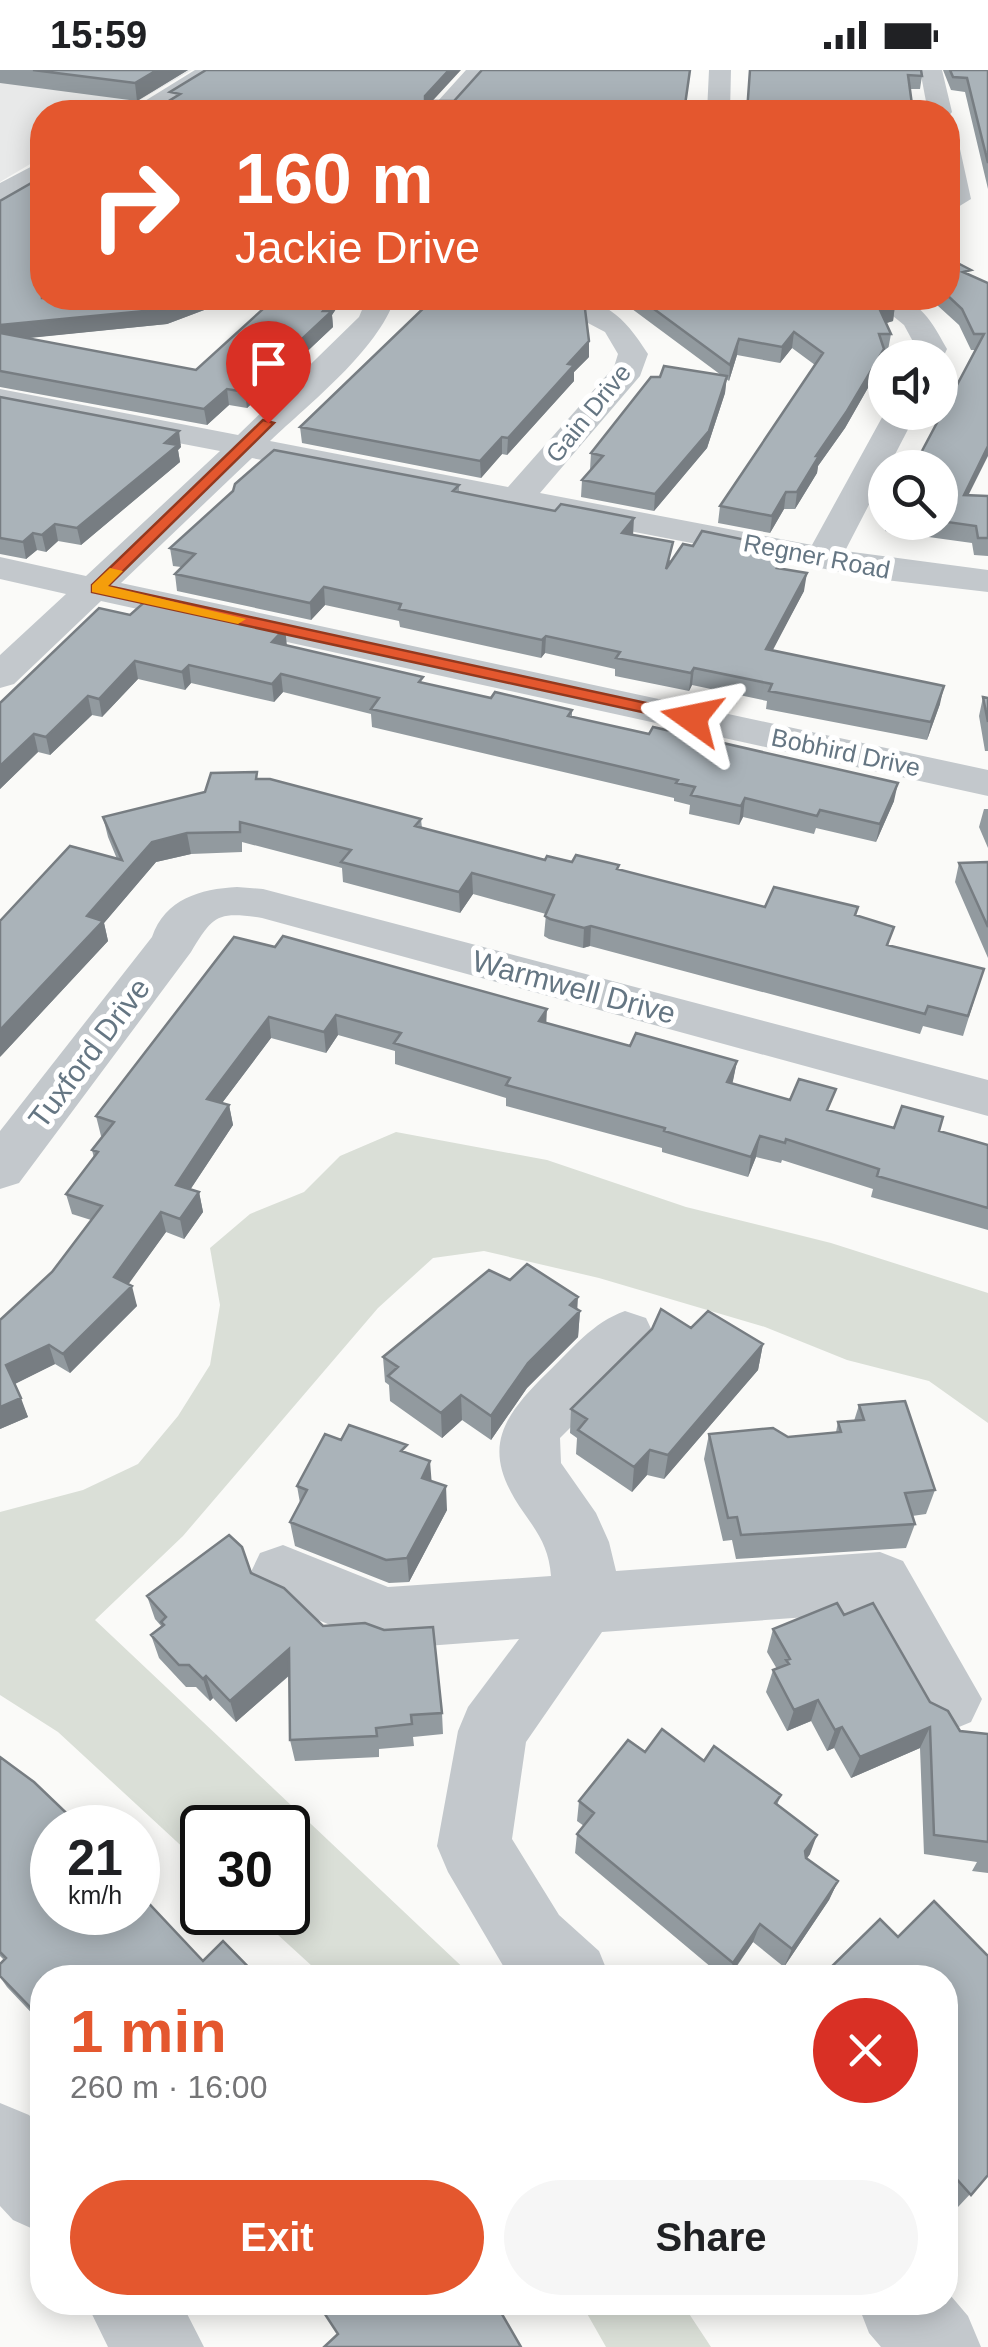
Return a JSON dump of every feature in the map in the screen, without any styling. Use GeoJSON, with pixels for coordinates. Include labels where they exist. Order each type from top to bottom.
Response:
{"type":"FeatureCollection","features":[{"type":"Feature","properties":{"kind":"street"},"geometry":{"type":"LineString","coordinates":[[160,100],[211,70]]}},
{"type":"Feature","properties":{"kind":"street"},"geometry":{"type":"LineString","coordinates":[[449,100],[478,70]]}},
{"type":"Feature","properties":{"kind":"street"},"geometry":{"type":"LineString","coordinates":[[719,100],[720,70]]}},
{"type":"Feature","properties":{"kind":"street"},"geometry":{"type":"LineString","coordinates":[[931,70],[937,100]]}},
{"type":"Feature","properties":{"kind":"street"},"geometry":{"type":"LineString","coordinates":[[1,193],[30,176]]}},
{"type":"Feature","properties":{"kind":"street"},"geometry":{"type":"LineString","coordinates":[[1,193],[30,197]]}},
{"type":"Feature","properties":{"kind":"street"},"geometry":{"type":"LineString","coordinates":[[960,198],[988,200]]}},
{"type":"Feature","properties":{"kind":"street"},"geometry":{"type":"LineString","coordinates":[[0,676],[318,378],[372,320],[376,310]]}},
{"type":"Feature","properties":{"kind":"street","name":"Gain Drive"},"geometry":{"type":"LineString","coordinates":[[518,497],[629,369],[634,354],[616,326],[585,310]]}},
{"type":"Feature","properties":{"kind":"street"},"geometry":{"type":"LineString","coordinates":[[902,310],[916,320],[927,340]]}},
{"type":"Feature","properties":{"kind":"street","name":"Regner Road"},"geometry":{"type":"LineString","coordinates":[[0,398],[922,576],[988,582]]}},
{"type":"Feature","properties":{"kind":"street"},"geometry":{"type":"LineString","coordinates":[[824,556],[891,430]]}},
{"type":"Feature","properties":{"kind":"street","name":"Bobhird Drive"},"geometry":{"type":"LineString","coordinates":[[0,568],[988,783]]}},
{"type":"Feature","properties":{"kind":"street","name":"Warmwell Drive"},"geometry":{"type":"LineString","coordinates":[[174,941],[181,924],[198,910],[223,902],[250,901],[988,1098]]}},
{"type":"Feature","properties":{"kind":"street","name":"Tuxford Drive"},"geometry":{"type":"LineString","coordinates":[[2,1167],[174,941]]}},
{"type":"Feature","properties":{"kind":"street"},"geometry":{"type":"LineString","coordinates":[[558,1965],[532,1942],[474,1846],[493,1731],[583,1604],[585,1566],[575,1536],[533,1473],[526,1456],[527,1438],[538,1421],[624,1335]]}},
{"type":"Feature","properties":{"kind":"street"},"geometry":{"type":"LineString","coordinates":[[284,1574],[386,1618],[880,1582],[947,1699]]}},
{"type":"Feature","properties":{"kind":"street"},"geometry":{"type":"LineString","coordinates":[[0,2144],[30,2178]]}},
{"type":"Feature","properties":{"kind":"street"},"geometry":{"type":"LineString","coordinates":[[138,2315],[160,2347]]}},
{"type":"Feature","properties":{"kind":"street"},"geometry":{"type":"LineString","coordinates":[[911,2315],[938,2347]]}},
{"type":"Feature","properties":{"kind":"shaded area"},"geometry":{"type":"Polygon","coordinates":[[[0,70],[192,70],[140,100],[30,100],[30,164],[0,182],[0,70]]]}},
{"type":"Feature","properties":{"kind":"shaded area"},"geometry":{"type":"Polygon","coordinates":[[[396,1132],[547,1160],[686,1207],[831,1243],[988,1293],[988,1423],[929,1381],[847,1360],[765,1327],[599,1278],[484,1251],[433,1258],[378,1308],[183,1536],[95,1620],[291,1805],[180,1805],[180,1845],[160,1826],[160,1805],[137,1805],[58,1732],[0,1695],[0,1512],[83,1490],[138,1464],[178,1416],[210,1365],[220,1305],[210,1248],[250,1214],[304,1192],[340,1156],[396,1132]]]}},
{"type":"Feature","properties":{"kind":"shaded area"},"geometry":{"type":"Polygon","coordinates":[[[310,1823],[460,1965],[311,1965],[278,1935],[310,1935],[310,1823]]]}},
{"type":"Feature","properties":{"kind":"shaded area"},"geometry":{"type":"Polygon","coordinates":[[[588,2315],[690,2315],[711,2347],[606,2347],[588,2315]]]}},
{"type":"Feature","properties":{"kind":"building"},"geometry":{"type":"Polygon","coordinates":[[[33,70],[157,70],[135,83],[33,70]]]}},
{"type":"Feature","properties":{"kind":"building"},"geometry":{"type":"Polygon","coordinates":[[[206,70],[449,70],[425,100],[170,100],[180,94],[170,92],[206,70]]]}},
{"type":"Feature","properties":{"kind":"building"},"geometry":{"type":"Polygon","coordinates":[[[482,70],[690,70],[686,100],[455,100],[482,70]]]}},
{"type":"Feature","properties":{"kind":"building"},"geometry":{"type":"Polygon","coordinates":[[[750,70],[921,70],[922,76],[908,75],[911,100],[748,100],[750,70]]]}},
{"type":"Feature","properties":{"kind":"building"},"geometry":{"type":"Polygon","coordinates":[[[950,70],[988,70],[988,163],[967,78],[953,77],[950,70]]]}},
{"type":"Feature","properties":{"kind":"building"},"geometry":{"type":"Polygon","coordinates":[[[30,184],[30,310],[155,310],[0,325],[0,201],[30,184]]]}},
{"type":"Feature","properties":{"kind":"building"},"geometry":{"type":"Polygon","coordinates":[[[960,264],[971,270],[963,272],[988,283],[988,446],[964,495],[988,496],[988,538],[978,538],[976,526],[958,524],[958,450],[923,450],[933,430],[958,430],[958,383],[984,334],[974,334],[960,307],[960,264]]]}},
{"type":"Feature","properties":{"kind":"building"},"geometry":{"type":"Polygon","coordinates":[[[262,310],[332,311],[245,392],[227,389],[204,409],[0,371],[0,333],[196,370],[262,310]]]}},
{"type":"Feature","properties":{"kind":"building"},"geometry":{"type":"Polygon","coordinates":[[[422,310],[585,310],[589,341],[568,364],[574,365],[508,438],[502,437],[480,461],[300,427],[422,310]]]}},
{"type":"Feature","properties":{"kind":"building"},"geometry":{"type":"Polygon","coordinates":[[[655,310],[880,310],[891,334],[879,334],[881,340],[868,340],[868,376],[797,492],[786,492],[772,516],[720,506],[823,353],[794,332],[782,347],[739,339],[730,365],[655,310]]]}},
{"type":"Feature","properties":{"kind":"building"},"geometry":{"type":"Polygon","coordinates":[[[664,366],[727,376],[709,431],[655,494],[582,480],[603,456],[591,453],[651,377],[660,377],[664,366]]]}},
{"type":"Feature","properties":{"kind":"building"},"geometry":{"type":"Polygon","coordinates":[[[0,397],[179,431],[165,443],[178,445],[77,528],[55,524],[42,535],[33,533],[23,542],[0,538],[0,397]]]}},
{"type":"Feature","properties":{"kind":"building"},"geometry":{"type":"Polygon","coordinates":[[[274,450],[459,485],[453,491],[555,511],[561,504],[634,518],[622,533],[673,542],[666,569],[683,544],[693,546],[702,531],[756,542],[750,551],[783,558],[777,568],[807,573],[766,649],[944,686],[931,722],[769,691],[772,684],[694,668],[691,673],[616,658],[620,652],[546,636],[542,640],[399,609],[401,604],[324,587],[310,603],[175,574],[195,554],[170,548],[274,450]]]}},
{"type":"Feature","properties":{"kind":"building"},"geometry":{"type":"Polygon","coordinates":[[[149,598],[285,628],[272,642],[423,677],[419,682],[491,698],[495,692],[572,710],[568,716],[649,734],[653,727],[898,783],[880,824],[820,810],[817,816],[745,798],[741,806],[691,795],[695,787],[676,783],[678,780],[371,709],[379,698],[281,674],[272,684],[189,665],[182,672],[135,661],[99,699],[88,696],[46,737],[34,734],[0,766],[0,703],[99,608],[130,615],[149,598]]]}},
{"type":"Feature","properties":{"kind":"building"},"geometry":{"type":"Polygon","coordinates":[[[257,772],[256,779],[270,779],[421,819],[415,826],[545,860],[547,856],[572,862],[576,855],[765,907],[774,887],[858,907],[855,915],[894,927],[887,945],[984,969],[968,1016],[928,1006],[925,1014],[591,926],[584,928],[550,919],[545,916],[554,895],[472,873],[459,892],[341,862],[351,850],[240,822],[240,832],[187,833],[152,842],[87,916],[103,921],[0,1030],[0,921],[70,846],[122,860],[103,817],[205,792],[211,773],[257,772]]]}},
{"type":"Feature","properties":{"kind":"building"},"geometry":{"type":"Polygon","coordinates":[[[988,862],[988,927],[959,863],[988,862]]]}},
{"type":"Feature","properties":{"kind":"building"},"geometry":{"type":"Polygon","coordinates":[[[283,936],[547,1009],[539,1021],[630,1046],[636,1033],[737,1061],[727,1082],[790,1100],[799,1079],[836,1089],[827,1110],[894,1128],[902,1106],[943,1117],[939,1131],[988,1145],[988,1208],[877,1176],[879,1169],[786,1139],[785,1143],[760,1136],[751,1157],[664,1131],[665,1128],[506,1085],[510,1078],[394,1043],[401,1033],[336,1015],[324,1032],[269,1017],[207,1099],[229,1105],[176,1185],[199,1192],[180,1219],[161,1212],[114,1277],[132,1286],[63,1354],[49,1345],[6,1365],[21,1398],[0,1407],[0,1320],[52,1272],[102,1206],[66,1194],[98,1152],[92,1150],[114,1122],[96,1116],[234,937],[275,947],[283,936]]]}},
{"type":"Feature","properties":{"kind":"building"},"geometry":{"type":"Polygon","coordinates":[[[527,1264],[578,1297],[570,1305],[580,1311],[528,1363],[491,1416],[461,1395],[441,1413],[388,1376],[398,1367],[383,1357],[489,1270],[510,1280],[527,1264]]]}},
{"type":"Feature","properties":{"kind":"building"},"geometry":{"type":"Polygon","coordinates":[[[661,1309],[691,1328],[708,1311],[763,1344],[668,1455],[650,1450],[634,1467],[578,1430],[587,1419],[571,1409],[652,1329],[661,1309]]]}},
{"type":"Feature","properties":{"kind":"building"},"geometry":{"type":"Polygon","coordinates":[[[905,1401],[935,1490],[905,1493],[915,1524],[741,1535],[737,1517],[728,1518],[709,1434],[773,1428],[788,1437],[841,1432],[838,1422],[864,1420],[859,1405],[905,1401]]]}},
{"type":"Feature","properties":{"kind":"building"},"geometry":{"type":"Polygon","coordinates":[[[349,1425],[407,1445],[401,1451],[430,1461],[422,1478],[446,1486],[407,1558],[386,1560],[290,1522],[307,1490],[297,1486],[325,1434],[341,1440],[349,1425]]]}},
{"type":"Feature","properties":{"kind":"building"},"geometry":{"type":"Polygon","coordinates":[[[229,1535],[242,1547],[251,1573],[284,1588],[323,1626],[365,1623],[384,1630],[433,1627],[442,1713],[411,1715],[412,1724],[376,1728],[377,1736],[290,1740],[289,1649],[230,1701],[206,1676],[203,1679],[189,1665],[179,1665],[151,1635],[164,1625],[161,1622],[166,1617],[147,1596],[229,1535]]]}},
{"type":"Feature","properties":{"kind":"building"},"geometry":{"type":"Polygon","coordinates":[[[837,1603],[844,1615],[873,1603],[930,1702],[948,1711],[960,1731],[988,1734],[988,1842],[934,1835],[930,1727],[860,1757],[842,1727],[835,1730],[818,1700],[794,1710],[773,1670],[789,1664],[786,1660],[790,1659],[773,1629],[837,1603]]]}},
{"type":"Feature","properties":{"kind":"building"},"geometry":{"type":"Polygon","coordinates":[[[662,1729],[704,1761],[714,1746],[781,1795],[775,1803],[817,1835],[805,1851],[806,1858],[838,1881],[792,1949],[760,1924],[733,1963],[577,1834],[594,1813],[579,1801],[628,1740],[645,1752],[662,1729]]]}},
{"type":"Feature","properties":{"kind":"building"},"geometry":{"type":"Polygon","coordinates":[[[0,1757],[58,1805],[30,1805],[30,1935],[160,1935],[160,1915],[203,1961],[223,1941],[246,1965],[30,1965],[30,2007],[0,1976],[0,1964],[6,1958],[0,1952],[0,1757]]]}},
{"type":"Feature","properties":{"kind":"building"},"geometry":{"type":"Polygon","coordinates":[[[934,1901],[988,1956],[988,2175],[971,2195],[958,2180],[958,1965],[833,1965],[880,1919],[898,1937],[934,1901]]]}},
{"type":"Feature","properties":{"kind":"building"},"geometry":{"type":"Polygon","coordinates":[[[326,2315],[503,2315],[521,2347],[324,2347],[338,2334],[326,2315]]]}},
{"type":"Feature","properties":{"kind":"slow traffic"},"geometry":{"type":"LineString","coordinates":[[115,571],[97,588],[238,619]]}},
{"type":"Feature","properties":{"kind":"route"},"geometry":{"type":"LineString","coordinates":[[268,423],[97,588],[692,718]]}}]}
